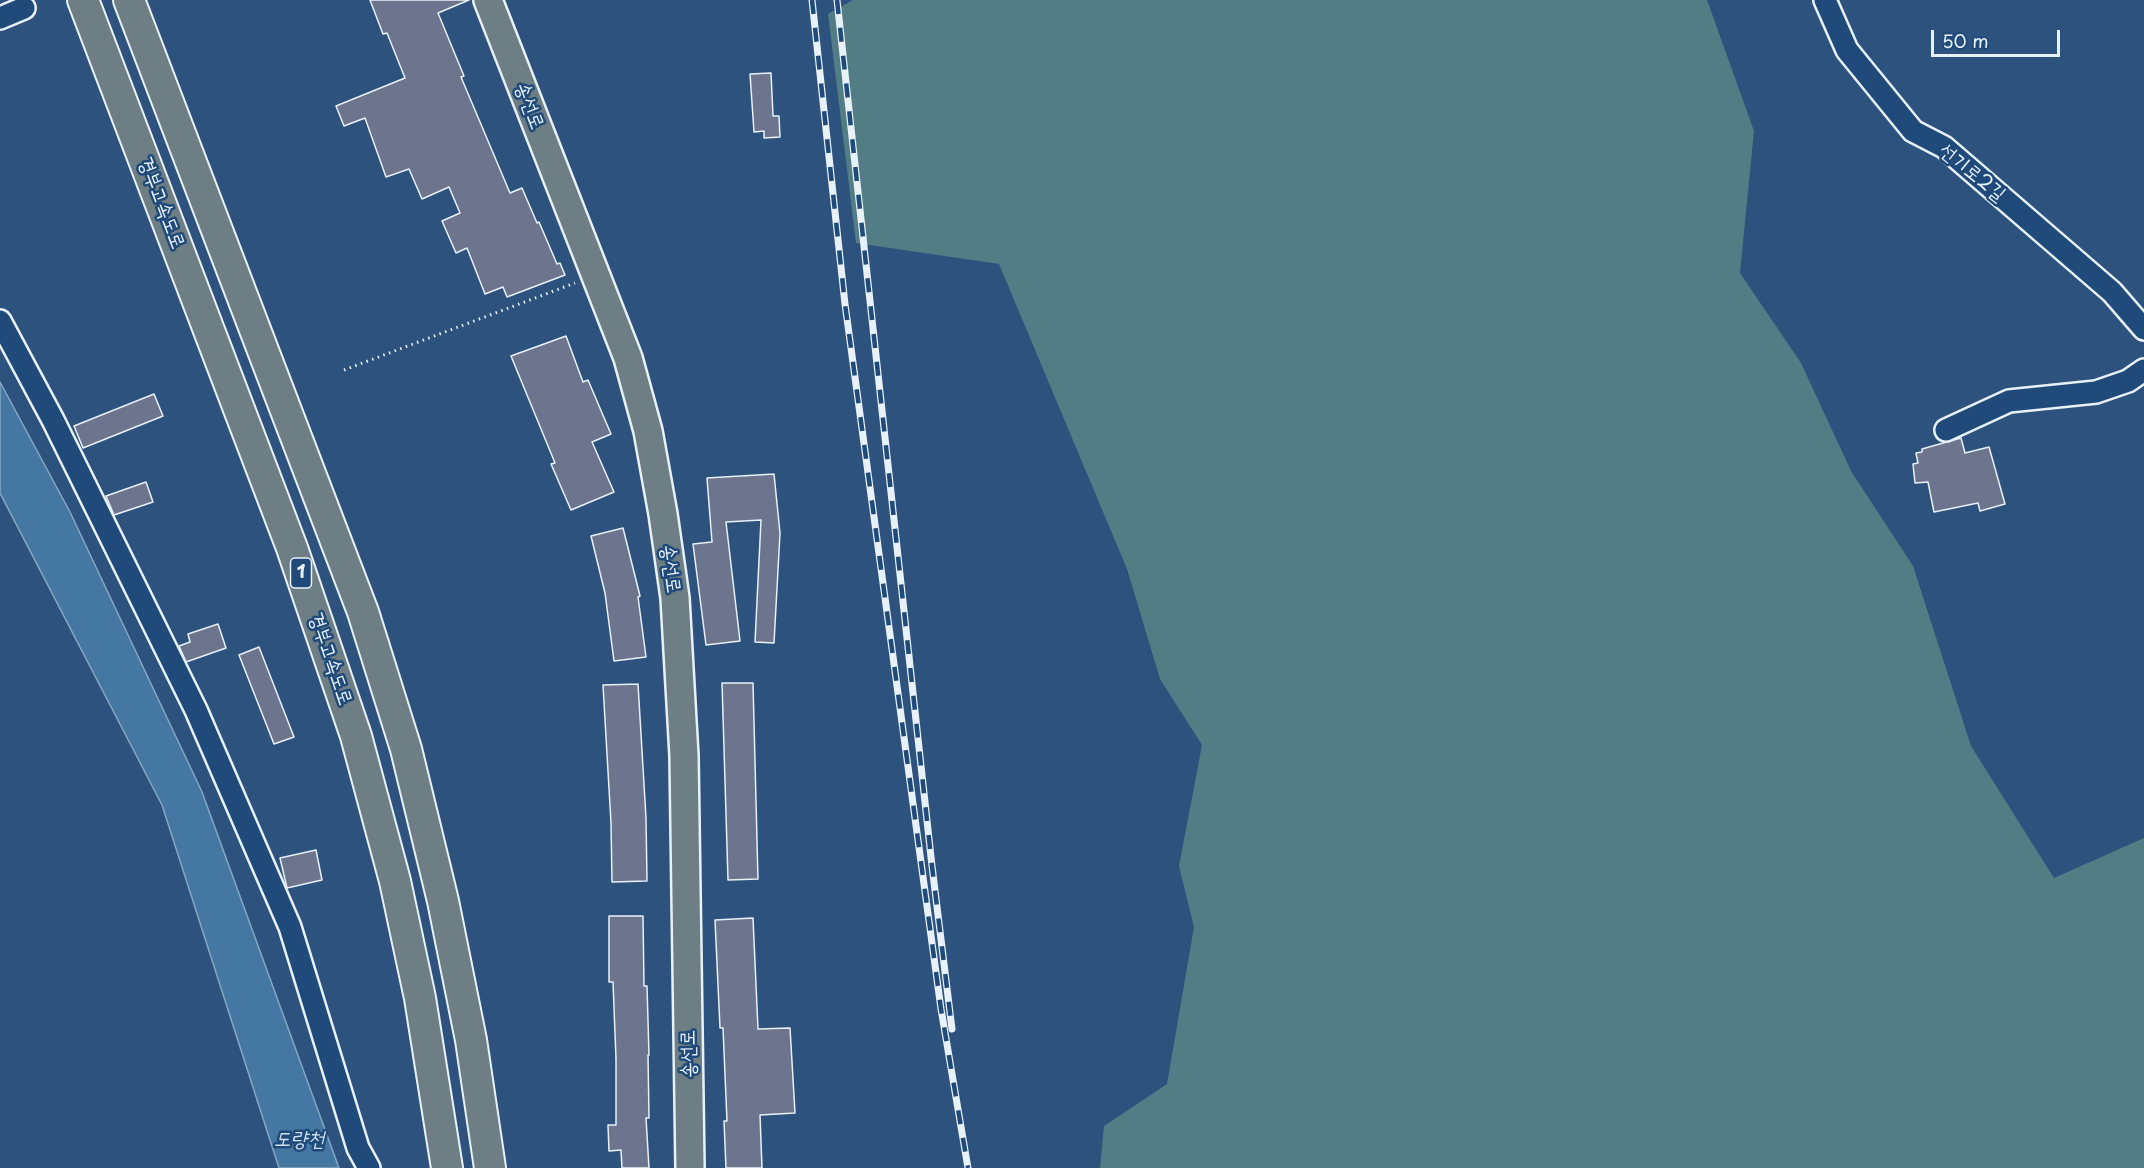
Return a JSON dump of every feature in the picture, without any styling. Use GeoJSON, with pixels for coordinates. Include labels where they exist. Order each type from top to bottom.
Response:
{"type":"FeatureCollection","features":[{"type":"Feature","properties":{"kind":"highway","name":"경부고속도로"},"geometry":{"type":"LineString","coordinates":[[83,0],[292,548],[356,736],[394,881],[420,998],[447,1168]]}},
{"type":"Feature","properties":{"kind":"highway","name":"1"},"geometry":{"type":"LineString","coordinates":[[129,0],[363,612],[406,749],[443,901],[457,970],[471,1040],[490,1168]]}},
{"type":"Feature","properties":{"kind":"main road","name":"송선로"},"geometry":{"type":"LineString","coordinates":[[488,0],[628,358],[648,431],[663,513],[675,598],[684,756],[690,1168]]}},
{"type":"Feature","properties":{"kind":"street","name":"선기로2길"},"geometry":{"type":"LineString","coordinates":[[1825,0],[1847,50],[1912,131],[1944,147],[2112,292],[2144,329]]}},
{"type":"Feature","properties":{"kind":"street"},"geometry":{"type":"LineString","coordinates":[[0,18],[24,8]]}},
{"type":"Feature","properties":{"kind":"street"},"geometry":{"type":"LineString","coordinates":[[0,321],[53,420],[196,710],[290,927],[358,1148],[369,1168]]}},
{"type":"Feature","properties":{"kind":"street"},"geometry":{"type":"LineString","coordinates":[[1946,430],[2009,401],[2096,392],[2128,381],[2144,370]]}},
{"type":"Feature","properties":{"kind":"path"},"geometry":{"type":"LineString","coordinates":[[344,370],[596,275]]}},
{"type":"Feature","properties":{"kind":"green space"},"geometry":{"type":"Polygon","coordinates":[[[853,0],[1707,0],[1754,131],[1740,273],[1801,363],[1851,471],[1913,566],[1971,746],[2054,878],[2144,838],[2144,1168],[1100,1168],[1104,1126],[1167,1084],[1194,927],[1179,866],[1202,745],[1160,679],[1127,569],[999,264],[856,243],[828,14],[853,0]]]}},
{"type":"Feature","properties":{"kind":"water","name":"도량천"},"geometry":{"type":"Polygon","coordinates":[[[0,382],[70,512],[202,792],[339,1168],[279,1168],[162,805],[0,493],[0,382]]]}},
{"type":"Feature","properties":{"kind":"building"},"geometry":{"type":"Polygon","coordinates":[[[370,0],[469,0],[438,13],[464,76],[461,77],[510,193],[522,188],[557,264],[560,263],[565,275],[507,297],[503,287],[485,294],[467,248],[456,253],[442,221],[460,213],[449,187],[422,199],[409,169],[386,177],[365,118],[344,126],[336,106],[405,78],[387,33],[383,34],[370,0]]]}},
{"type":"Feature","properties":{"kind":"building"},"geometry":{"type":"Polygon","coordinates":[[[771,73],[773,116],[779,116],[780,137],[764,138],[764,131],[754,132],[750,74],[771,73]]]}},
{"type":"Feature","properties":{"kind":"building"},"geometry":{"type":"Polygon","coordinates":[[[566,336],[583,382],[588,380],[611,434],[592,442],[614,492],[571,510],[551,464],[555,463],[511,356],[566,336]]]}},
{"type":"Feature","properties":{"kind":"building"},"geometry":{"type":"Polygon","coordinates":[[[154,394],[163,416],[83,448],[74,426],[154,394]]]}},
{"type":"Feature","properties":{"kind":"building"},"geometry":{"type":"Polygon","coordinates":[[[1961,438],[1965,453],[1989,447],[2005,504],[1980,511],[1978,503],[1934,512],[1928,482],[1915,483],[1913,464],[1918,463],[1916,453],[1922,452],[1922,449],[1961,438]]]}},
{"type":"Feature","properties":{"kind":"building"},"geometry":{"type":"Polygon","coordinates":[[[774,474],[780,533],[774,643],[755,642],[761,520],[726,522],[740,641],[706,645],[693,544],[712,542],[707,478],[774,474]]]}},
{"type":"Feature","properties":{"kind":"building"},"geometry":{"type":"Polygon","coordinates":[[[146,482],[153,502],[114,515],[106,496],[146,482]]]}},
{"type":"Feature","properties":{"kind":"building"},"geometry":{"type":"Polygon","coordinates":[[[623,528],[640,596],[638,597],[646,657],[614,661],[605,593],[591,536],[623,528]]]}},
{"type":"Feature","properties":{"kind":"building"},"geometry":{"type":"Polygon","coordinates":[[[218,624],[226,648],[186,662],[179,646],[190,642],[188,634],[218,624]]]}},
{"type":"Feature","properties":{"kind":"building"},"geometry":{"type":"Polygon","coordinates":[[[259,647],[294,737],[274,744],[239,655],[259,647]]]}},
{"type":"Feature","properties":{"kind":"building"},"geometry":{"type":"Polygon","coordinates":[[[722,683],[753,683],[758,879],[728,880],[722,683]]]}},
{"type":"Feature","properties":{"kind":"building"},"geometry":{"type":"Polygon","coordinates":[[[638,684],[646,818],[647,881],[612,882],[603,685],[638,684]]]}},
{"type":"Feature","properties":{"kind":"building"},"geometry":{"type":"Polygon","coordinates":[[[316,850],[322,880],[287,888],[280,858],[316,850]]]}},
{"type":"Feature","properties":{"kind":"building"},"geometry":{"type":"Polygon","coordinates":[[[609,916],[643,916],[644,986],[647,986],[649,1055],[649,1118],[646,1118],[649,1168],[622,1168],[621,1150],[609,1151],[608,1125],[616,1125],[616,1059],[613,982],[609,982],[609,916]]]}},
{"type":"Feature","properties":{"kind":"building"},"geometry":{"type":"Polygon","coordinates":[[[753,918],[758,1029],[790,1028],[795,1113],[760,1115],[762,1168],[726,1168],[724,1121],[727,1121],[723,1028],[720,1028],[715,920],[753,918]]]}},
{"type":"Feature","properties":{"kind":"railway"},"geometry":{"type":"LineString","coordinates":[[812,0],[845,304],[941,1009],[968,1168]]}},
{"type":"Feature","properties":{"kind":"railway"},"geometry":{"type":"LineString","coordinates":[[837,0],[952,1029]]}}]}
